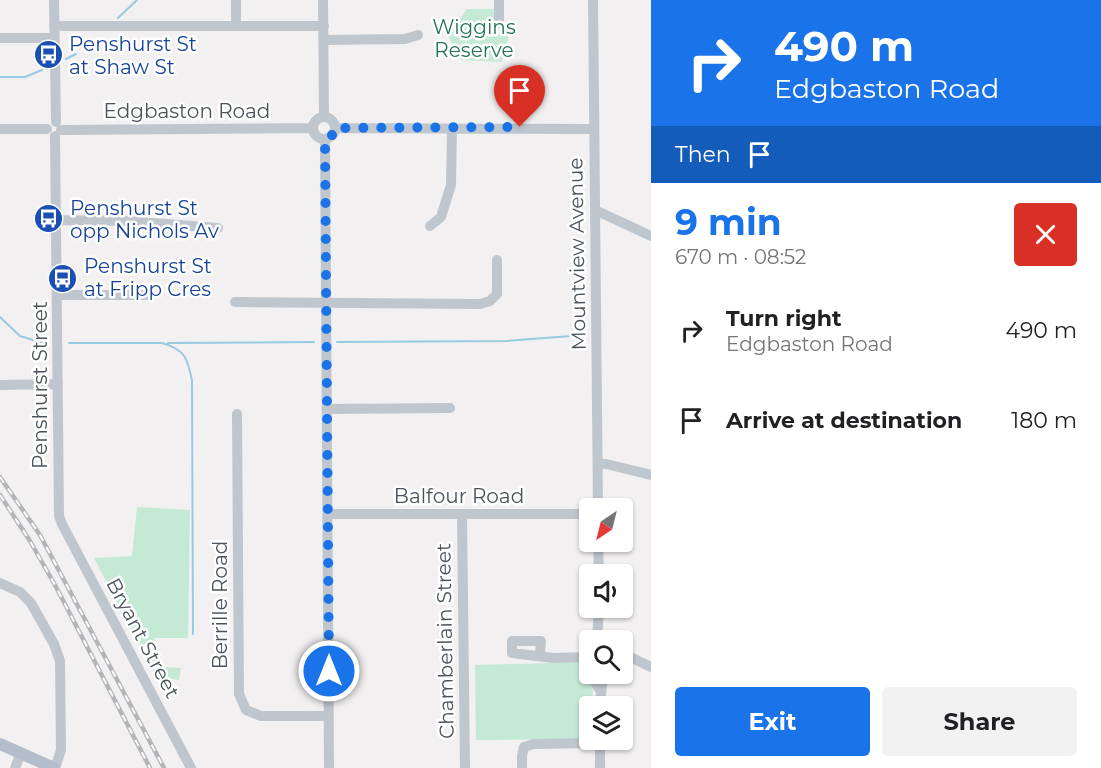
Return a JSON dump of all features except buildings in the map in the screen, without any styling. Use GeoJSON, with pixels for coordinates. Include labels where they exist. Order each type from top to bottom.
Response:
{"type":"FeatureCollection","features":[{"type":"Feature","properties":{"kind":"main road"},"geometry":{"type":"LineString","coordinates":[[0,744],[55,768]]}},
{"type":"Feature","properties":{"kind":"street","name":"Penshurst Street"},"geometry":{"type":"LineString","coordinates":[[54,0],[59,507],[62,524]]}},
{"type":"Feature","properties":{"kind":"street"},"geometry":{"type":"LineString","coordinates":[[236,0],[236,26]]}},
{"type":"Feature","properties":{"kind":"street"},"geometry":{"type":"LineString","coordinates":[[323,0],[324,116]]}},
{"type":"Feature","properties":{"kind":"street"},"geometry":{"type":"LineString","coordinates":[[499,0],[499,23]]}},
{"type":"Feature","properties":{"kind":"street","name":"Mountview Avenue"},"geometry":{"type":"LineString","coordinates":[[593,0],[598,498]]}},
{"type":"Feature","properties":{"kind":"street"},"geometry":{"type":"LineString","coordinates":[[54,26],[324,26]]}},
{"type":"Feature","properties":{"kind":"street"},"geometry":{"type":"LineString","coordinates":[[324,40],[405,39],[418,35]]}},
{"type":"Feature","properties":{"kind":"street"},"geometry":{"type":"LineString","coordinates":[[0,39],[54,38]]}},
{"type":"Feature","properties":{"kind":"street"},"geometry":{"type":"LineString","coordinates":[[324,116],[331,118],[336,128],[334,134],[325,139],[318,137],[313,128],[315,121],[324,116]]}},
{"type":"Feature","properties":{"kind":"street","name":"Edgbaston Road"},"geometry":{"type":"LineString","coordinates":[[0,129],[313,128]]}},
{"type":"Feature","properties":{"kind":"street"},"geometry":{"type":"LineString","coordinates":[[336,128],[594,129]]}},
{"type":"Feature","properties":{"kind":"street"},"geometry":{"type":"LineString","coordinates":[[430,226],[441,217],[452,185],[452,128]]}},
{"type":"Feature","properties":{"kind":"street"},"geometry":{"type":"LineString","coordinates":[[325,139],[329,768]]}},
{"type":"Feature","properties":{"kind":"street"},"geometry":{"type":"LineString","coordinates":[[595,210],[651,236]]}},
{"type":"Feature","properties":{"kind":"street"},"geometry":{"type":"LineString","coordinates":[[56,220],[127,220],[218,228]]}},
{"type":"Feature","properties":{"kind":"street"},"geometry":{"type":"LineString","coordinates":[[235,302],[480,304],[490,301],[497,294],[497,260]]}},
{"type":"Feature","properties":{"kind":"street"},"geometry":{"type":"LineString","coordinates":[[57,295],[151,296]]}},
{"type":"Feature","properties":{"kind":"street"},"geometry":{"type":"LineString","coordinates":[[0,385],[58,384]]}},
{"type":"Feature","properties":{"kind":"street"},"geometry":{"type":"LineString","coordinates":[[327,409],[450,408]]}},
{"type":"Feature","properties":{"kind":"street","name":"Berrille Road"},"geometry":{"type":"LineString","coordinates":[[237,414],[239,694],[246,710],[261,716],[329,716]]}},
{"type":"Feature","properties":{"kind":"street"},"geometry":{"type":"LineString","coordinates":[[598,462],[651,475]]}},
{"type":"Feature","properties":{"kind":"street","name":"Balfour Road"},"geometry":{"type":"LineString","coordinates":[[329,514],[579,514]]}},
{"type":"Feature","properties":{"kind":"street","name":"Chamberlain Street"},"geometry":{"type":"LineString","coordinates":[[462,514],[465,768]]}},
{"type":"Feature","properties":{"kind":"street","name":"Bryant Street"},"geometry":{"type":"LineString","coordinates":[[62,524],[190,768]]}},
{"type":"Feature","properties":{"kind":"street"},"geometry":{"type":"LineString","coordinates":[[0,583],[20,592],[31,603],[54,644],[60,661],[61,750],[55,768]]}},
{"type":"Feature","properties":{"kind":"street"},"geometry":{"type":"LineString","coordinates":[[598,630],[599,618]]}},
{"type":"Feature","properties":{"kind":"street"},"geometry":{"type":"LineString","coordinates":[[599,626],[601,630]]}},
{"type":"Feature","properties":{"kind":"street"},"geometry":{"type":"LineString","coordinates":[[540,655],[553,658],[579,657]]}},
{"type":"Feature","properties":{"kind":"street"},"geometry":{"type":"LineString","coordinates":[[633,659],[651,667]]}},
{"type":"Feature","properties":{"kind":"street"},"geometry":{"type":"LineString","coordinates":[[597,684],[600,690]]}},
{"type":"Feature","properties":{"kind":"street"},"geometry":{"type":"LineString","coordinates":[[600,696],[603,684]]}},
{"type":"Feature","properties":{"kind":"street"},"geometry":{"type":"LineString","coordinates":[[522,768],[524,747],[534,744],[579,742]]}},
{"type":"Feature","properties":{"kind":"street"},"geometry":{"type":"LineString","coordinates":[[600,750],[600,768]]}},
{"type":"Feature","properties":{"kind":"street"},"geometry":{"type":"LineString","coordinates":[[15,768],[21,753]]}},
{"type":"Feature","properties":{"kind":"green space","name":"Wiggins Reserve"},"geometry":{"type":"Polygon","coordinates":[[[467,9],[495,9],[495,34],[509,35],[502,62],[461,60],[448,36],[467,9]]]}},
{"type":"Feature","properties":{"kind":"green space"},"geometry":{"type":"Polygon","coordinates":[[[137,507],[190,510],[188,638],[155,638],[160,667],[181,668],[179,680],[156,677],[94,558],[132,556],[137,507]]]}},
{"type":"Feature","properties":{"kind":"green space"},"geometry":{"type":"Polygon","coordinates":[[[579,662],[579,684],[592,684],[593,696],[579,696],[579,739],[476,740],[475,665],[579,662]]]}},
{"type":"Feature","properties":{"kind":"waterway"},"geometry":{"type":"LineString","coordinates":[[118,18],[137,0]]}},
{"type":"Feature","properties":{"kind":"waterway"},"geometry":{"type":"LineString","coordinates":[[66,59],[76,54]]}},
{"type":"Feature","properties":{"kind":"waterway"},"geometry":{"type":"LineString","coordinates":[[0,77],[25,77],[42,70]]}},
{"type":"Feature","properties":{"kind":"waterway"},"geometry":{"type":"LineString","coordinates":[[0,317],[20,336],[43,343]]}},
{"type":"Feature","properties":{"kind":"waterway"},"geometry":{"type":"LineString","coordinates":[[337,342],[506,341],[584,335]]}},
{"type":"Feature","properties":{"kind":"waterway"},"geometry":{"type":"LineString","coordinates":[[168,343],[314,342]]}},
{"type":"Feature","properties":{"kind":"waterway"},"geometry":{"type":"LineString","coordinates":[[69,343],[162,343]]}},
{"type":"Feature","properties":{"kind":"waterway"},"geometry":{"type":"LineString","coordinates":[[162,343],[181,352],[187,361],[192,381],[193,634]]}},
{"type":"Feature","properties":{"kind":"railway"},"geometry":{"type":"LineString","coordinates":[[0,477],[40,535],[164,768]]}},
{"type":"Feature","properties":{"kind":"railway"},"geometry":{"type":"LineString","coordinates":[[0,495],[55,585],[150,768]]}},
{"type":"Feature","properties":{"kind":"place","name":"Penshurst St at Shaw St"},"geometry":{"type":"Point","coordinates":[48,55]}},
{"type":"Feature","properties":{"kind":"place","name":"Penshurst St opp Nichols Av"},"geometry":{"type":"Point","coordinates":[49,219]}},
{"type":"Feature","properties":{"kind":"place","name":"Penshurst St at Fripp Cres"},"geometry":{"type":"Point","coordinates":[63,278]}},
{"type":"Feature","properties":{"kind":"route"},"geometry":{"type":"LineString","coordinates":[[329,671],[325,139],[332,136],[336,128],[520,127]]}}]}
